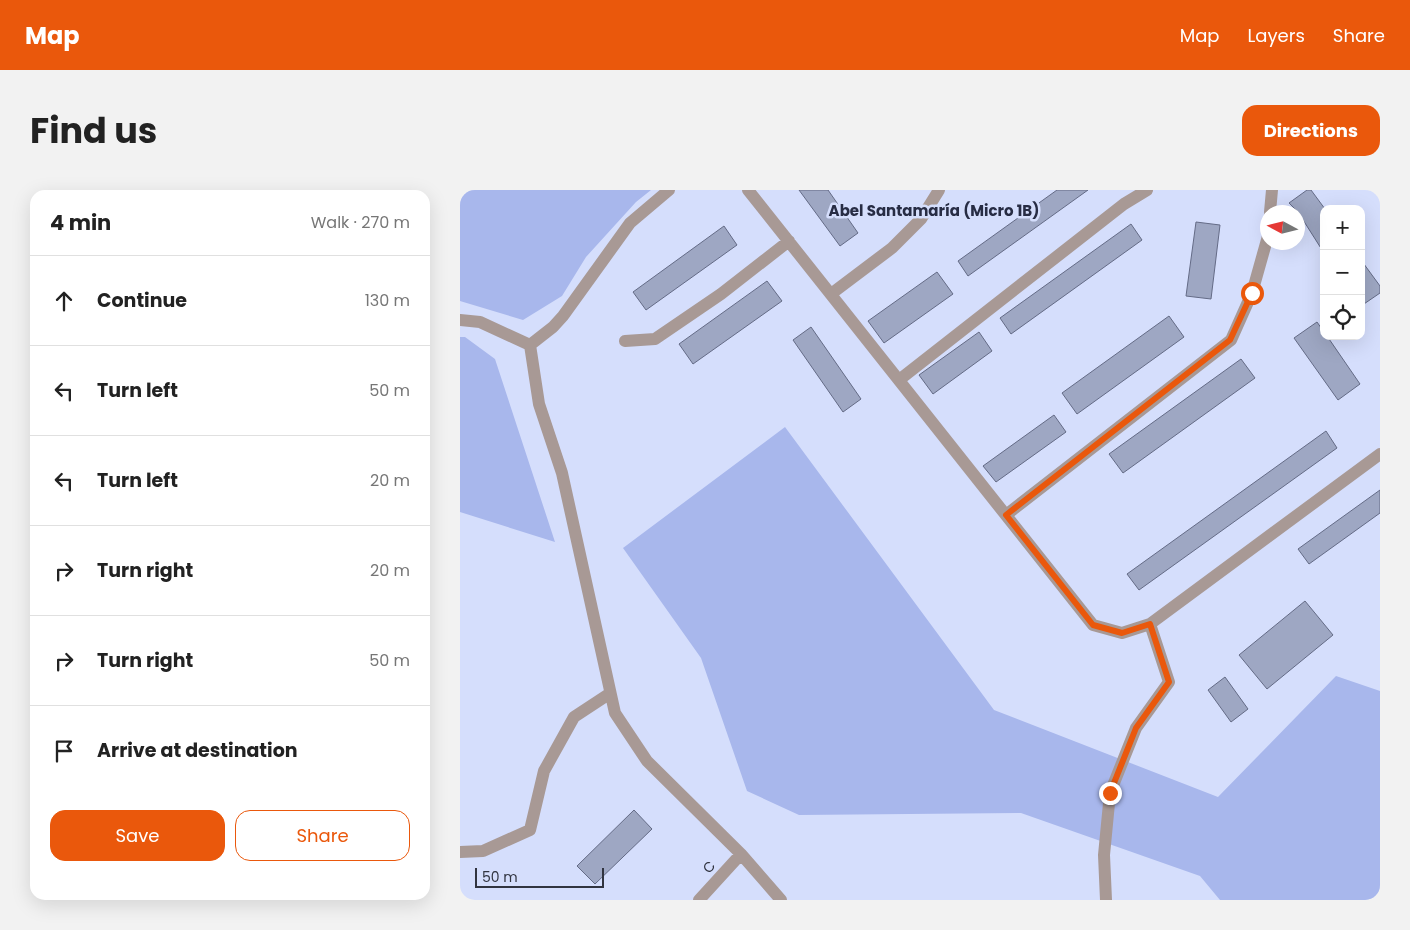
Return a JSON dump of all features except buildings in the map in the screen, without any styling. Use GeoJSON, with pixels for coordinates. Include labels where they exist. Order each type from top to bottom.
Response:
{"type":"FeatureCollection","features":[{"type":"Feature","properties":{"kind":"street"},"geometry":{"type":"LineString","coordinates":[[530,345],[553,327],[563,316],[630,223],[669,190]]}},
{"type":"Feature","properties":{"kind":"street"},"geometry":{"type":"LineString","coordinates":[[748,190],[1093,625],[1122,633],[1150,624],[1380,454]]}},
{"type":"Feature","properties":{"kind":"street"},"geometry":{"type":"LineString","coordinates":[[831,294],[892,248],[921,219],[939,190]]}},
{"type":"Feature","properties":{"kind":"street"},"geometry":{"type":"LineString","coordinates":[[899,380],[1124,204],[1147,190]]}},
{"type":"Feature","properties":{"kind":"street"},"geometry":{"type":"LineString","coordinates":[[1271,205],[1272,190]]}},
{"type":"Feature","properties":{"kind":"street"},"geometry":{"type":"LineString","coordinates":[[625,341],[655,339],[705,306],[790,241]]}},
{"type":"Feature","properties":{"kind":"street"},"geometry":{"type":"LineString","coordinates":[[1006,515],[1230,340],[1252,293],[1264,250]]}},
{"type":"Feature","properties":{"kind":"street"},"geometry":{"type":"LineString","coordinates":[[460,320],[480,322],[530,345]]}},
{"type":"Feature","properties":{"kind":"street"},"geometry":{"type":"LineString","coordinates":[[530,345],[539,404],[562,473],[615,713],[647,762],[741,854],[781,900]]}},
{"type":"Feature","properties":{"kind":"street"},"geometry":{"type":"LineString","coordinates":[[1106,900],[1104,855],[1110,793],[1136,728],[1169,682],[1150,624]]}},
{"type":"Feature","properties":{"kind":"street"},"geometry":{"type":"LineString","coordinates":[[460,852],[483,851],[530,830],[544,771],[574,716],[610,694]]}},
{"type":"Feature","properties":{"kind":"street","name":"C"},"geometry":{"type":"LineString","coordinates":[[699,900],[741,854]]}},
{"type":"Feature","properties":{"kind":"shaded area"},"geometry":{"type":"Polygon","coordinates":[[[460,190],[651,190],[636,202],[586,257],[562,296],[523,320],[460,301],[460,190]]]}},
{"type":"Feature","properties":{"kind":"shaded area"},"geometry":{"type":"Polygon","coordinates":[[[460,337],[465,337],[495,359],[555,542],[460,512],[460,337]]]}},
{"type":"Feature","properties":{"kind":"shaded area"},"geometry":{"type":"Polygon","coordinates":[[[785,427],[994,710],[1218,797],[1336,676],[1380,691],[1380,900],[1220,900],[1200,876],[1021,813],[799,815],[747,791],[701,658],[623,548],[785,427]]]}},
{"type":"Feature","properties":{"kind":"district","name":"Abel Santamaría (Micro 1B)"},"geometry":{"type":"Point","coordinates":[934,210]}},
{"type":"Feature","properties":{"kind":"route"},"geometry":{"type":"LineString","coordinates":[[1110,793],[1136,728],[1169,682],[1150,624],[1122,633],[1093,625],[1006,515],[1230,340],[1252,293]]}}]}
